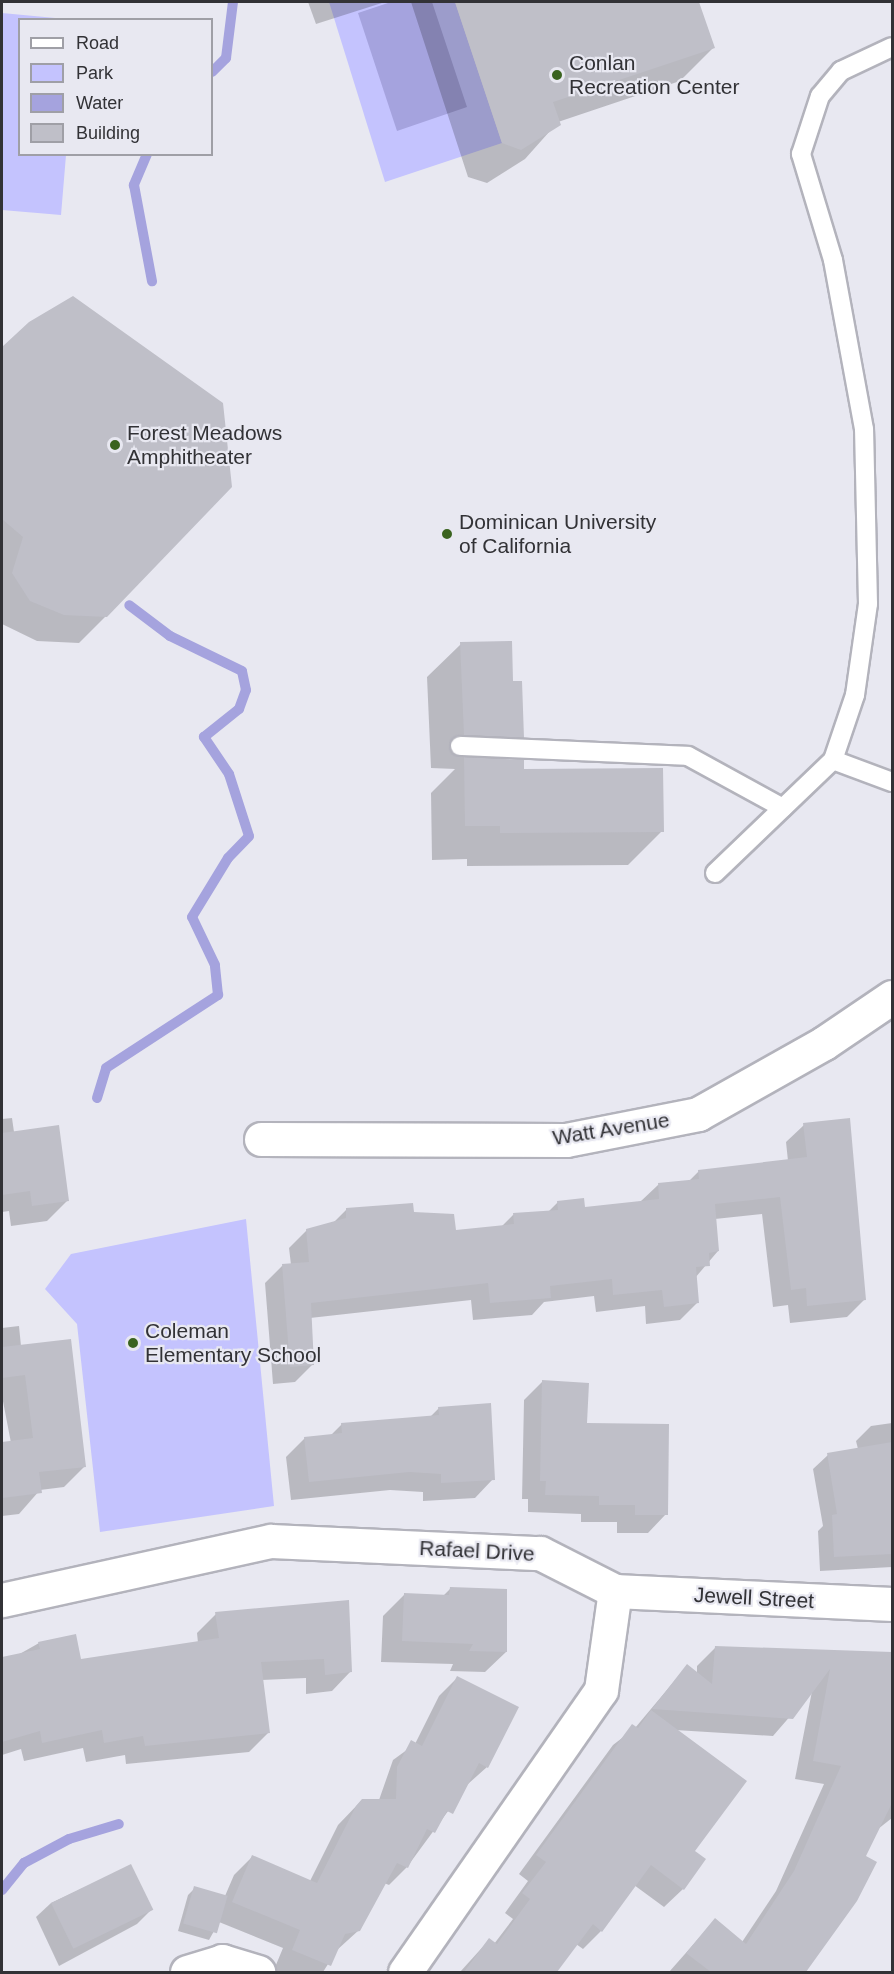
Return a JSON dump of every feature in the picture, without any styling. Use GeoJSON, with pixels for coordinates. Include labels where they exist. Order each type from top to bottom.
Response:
{"type":"FeatureCollection","features":[{"type":"Feature","properties":{"kind":"street","name":"Watt Avenue"},"geometry":{"type":"LineString","coordinates":[[261,1139],[566,1140],[698,1114],[824,1043],[892,997]]}},
{"type":"Feature","properties":{"kind":"street","name":"Rafael Drive"},"geometry":{"type":"LineString","coordinates":[[2,1600],[271,1541],[540,1553],[615,1591]]}},
{"type":"Feature","properties":{"kind":"street","name":"Jewell Street"},"geometry":{"type":"LineString","coordinates":[[615,1591],[892,1604]]}},
{"type":"Feature","properties":{"kind":"street"},"geometry":{"type":"LineString","coordinates":[[405,1972],[601,1690],[615,1591]]}},
{"type":"Feature","properties":{"kind":"street"},"geometry":{"type":"LineString","coordinates":[[187,1972],[222,1961],[258,1972]]}},
{"type":"Feature","properties":{"kind":"lane"},"geometry":{"type":"LineString","coordinates":[[715,873],[833,760],[855,694],[867,604],[864,429],[833,260],[801,154],[820,96],[841,70],[892,47]]}},
{"type":"Feature","properties":{"kind":"lane"},"geometry":{"type":"LineString","coordinates":[[460,746],[688,756],[783,808]]}},
{"type":"Feature","properties":{"kind":"lane"},"geometry":{"type":"LineString","coordinates":[[833,760],[892,782]]}},
{"type":"Feature","properties":{"kind":"green space"},"geometry":{"type":"Polygon","coordinates":[[[329,2],[455,2],[502,143],[385,182],[329,2]]]}},
{"type":"Feature","properties":{"kind":"green space"},"geometry":{"type":"Polygon","coordinates":[[[2,13],[55,18],[18,18],[18,156],[66,156],[61,215],[2,210],[2,13]]]}},
{"type":"Feature","properties":{"kind":"green space"},"geometry":{"type":"Polygon","coordinates":[[[246,1219],[274,1506],[100,1532],[77,1324],[45,1289],[71,1254],[246,1219]]]}},
{"type":"Feature","properties":{"kind":"water"},"geometry":{"type":"Polygon","coordinates":[[[391,2],[432,2],[467,107],[397,131],[358,13],[391,2]]]}},
{"type":"Feature","properties":{"kind":"building","name":"Conlan Recreation Center"},"geometry":{"type":"Polygon","coordinates":[[[455,2],[699,2],[715,48],[553,102],[561,125],[521,150],[502,143],[455,2]]]}},
{"type":"Feature","properties":{"kind":"building","name":"Forest Meadows Amphitheater"},"geometry":{"type":"Polygon","coordinates":[[[73,296],[223,403],[232,487],[107,617],[64,615],[30,601],[12,573],[23,537],[2,519],[2,347],[29,322],[73,296]]]}},
{"type":"Feature","properties":{"kind":"building"},"geometry":{"type":"Polygon","coordinates":[[[512,641],[513,681],[522,681],[524,738],[464,735],[460,642],[512,641]]]}},
{"type":"Feature","properties":{"kind":"building"},"geometry":{"type":"Polygon","coordinates":[[[464,757],[524,760],[524,769],[663,768],[664,832],[500,833],[500,826],[465,826],[464,757]]]}},
{"type":"Feature","properties":{"kind":"building"},"geometry":{"type":"Polygon","coordinates":[[[850,1118],[866,1300],[807,1306],[806,1288],[791,1290],[780,1197],[715,1204],[719,1251],[709,1253],[710,1266],[696,1267],[699,1303],[664,1307],[662,1290],[613,1295],[612,1279],[550,1286],[551,1298],[490,1303],[488,1283],[311,1303],[314,1365],[290,1367],[282,1264],[309,1262],[306,1229],[346,1218],[346,1208],[413,1203],[414,1212],[454,1214],[456,1230],[514,1224],[513,1213],[558,1210],[557,1201],[584,1198],[585,1207],[659,1199],[658,1183],[699,1179],[698,1170],[807,1157],[803,1123],[850,1118]]]}},
{"type":"Feature","properties":{"kind":"building"},"geometry":{"type":"Polygon","coordinates":[[[59,1125],[69,1201],[32,1206],[30,1191],[2,1195],[2,1133],[59,1125]]]}},
{"type":"Feature","properties":{"kind":"building"},"geometry":{"type":"Polygon","coordinates":[[[71,1339],[86,1467],[39,1472],[42,1493],[2,1498],[2,1442],[33,1438],[25,1375],[2,1378],[2,1347],[71,1339]]]}},
{"type":"Feature","properties":{"kind":"building"},"geometry":{"type":"Polygon","coordinates":[[[542,1380],[589,1383],[587,1423],[669,1424],[668,1515],[635,1515],[635,1505],[599,1505],[599,1496],[545,1495],[546,1481],[540,1481],[542,1380]]]}},
{"type":"Feature","properties":{"kind":"building"},"geometry":{"type":"Polygon","coordinates":[[[491,1403],[495,1480],[441,1483],[441,1474],[409,1472],[309,1482],[304,1437],[342,1433],[341,1423],[439,1415],[438,1407],[491,1403]]]}},
{"type":"Feature","properties":{"kind":"building"},"geometry":{"type":"Polygon","coordinates":[[[892,1442],[892,1554],[834,1557],[832,1515],[837,1514],[827,1453],[892,1442]]]}},
{"type":"Feature","properties":{"kind":"building"},"geometry":{"type":"Polygon","coordinates":[[[450,1587],[507,1589],[507,1652],[469,1651],[473,1644],[402,1641],[404,1593],[449,1595],[450,1587]]]}},
{"type":"Feature","properties":{"kind":"building"},"geometry":{"type":"Polygon","coordinates":[[[349,1600],[352,1672],[325,1675],[324,1659],[261,1662],[270,1733],[145,1746],[143,1736],[104,1743],[102,1730],[42,1743],[40,1731],[2,1742],[2,1657],[40,1649],[38,1642],[76,1634],[81,1659],[219,1638],[215,1612],[349,1600]]]}},
{"type":"Feature","properties":{"kind":"building"},"geometry":{"type":"Polygon","coordinates":[[[715,1646],[892,1652],[892,1803],[866,1856],[877,1862],[857,1901],[806,1972],[711,1972],[686,1953],[715,1918],[746,1944],[794,1871],[841,1766],[813,1761],[830,1669],[793,1719],[652,1709],[687,1664],[712,1684],[715,1646]]]}},
{"type":"Feature","properties":{"kind":"building"},"geometry":{"type":"Polygon","coordinates":[[[457,1676],[519,1707],[488,1768],[479,1763],[453,1814],[447,1811],[435,1833],[427,1829],[408,1868],[397,1863],[360,1931],[345,1934],[331,1966],[292,1950],[300,1930],[232,1902],[252,1855],[317,1883],[356,1806],[362,1799],[396,1799],[397,1767],[411,1740],[422,1746],[457,1676]]]}},
{"type":"Feature","properties":{"kind":"building"},"geometry":{"type":"Polygon","coordinates":[[[651,1710],[747,1781],[695,1851],[706,1859],[684,1890],[651,1865],[602,1932],[593,1924],[557,1972],[464,1972],[489,1938],[497,1944],[530,1899],[522,1893],[546,1862],[536,1855],[632,1724],[638,1728],[651,1710]]]}},
{"type":"Feature","properties":{"kind":"building"},"geometry":{"type":"Polygon","coordinates":[[[131,1864],[153,1910],[73,1949],[51,1903],[131,1864]]]}},
{"type":"Feature","properties":{"kind":"building"},"geometry":{"type":"Polygon","coordinates":[[[194,1886],[228,1896],[217,1933],[183,1923],[194,1886]]]}},
{"type":"Feature","properties":{"kind":"waterway"},"geometry":{"type":"LineString","coordinates":[[213,71],[226,58],[233,2]]}},
{"type":"Feature","properties":{"kind":"waterway"},"geometry":{"type":"LineString","coordinates":[[146,156],[134,185],[152,281]]}},
{"type":"Feature","properties":{"kind":"waterway"},"geometry":{"type":"LineString","coordinates":[[97,1098],[106,1068],[218,995],[215,965],[192,917],[228,858],[249,836],[229,774],[204,737],[239,709],[246,690],[242,671],[170,636],[129,605]]}},
{"type":"Feature","properties":{"kind":"waterway"},"geometry":{"type":"LineString","coordinates":[[2,1890],[24,1863],[69,1839],[119,1824]]}},
{"type":"Feature","properties":{"kind":"place","name":"Conlan Recreation Center"},"geometry":{"type":"Point","coordinates":[557,75]}},
{"type":"Feature","properties":{"kind":"place","name":"Forest Meadows Amphitheater"},"geometry":{"type":"Point","coordinates":[115,445]}},
{"type":"Feature","properties":{"kind":"place","name":"Dominican University of California"},"geometry":{"type":"Point","coordinates":[447,534]}},
{"type":"Feature","properties":{"kind":"place","name":"Coleman Elementary School"},"geometry":{"type":"Point","coordinates":[133,1343]}}]}
